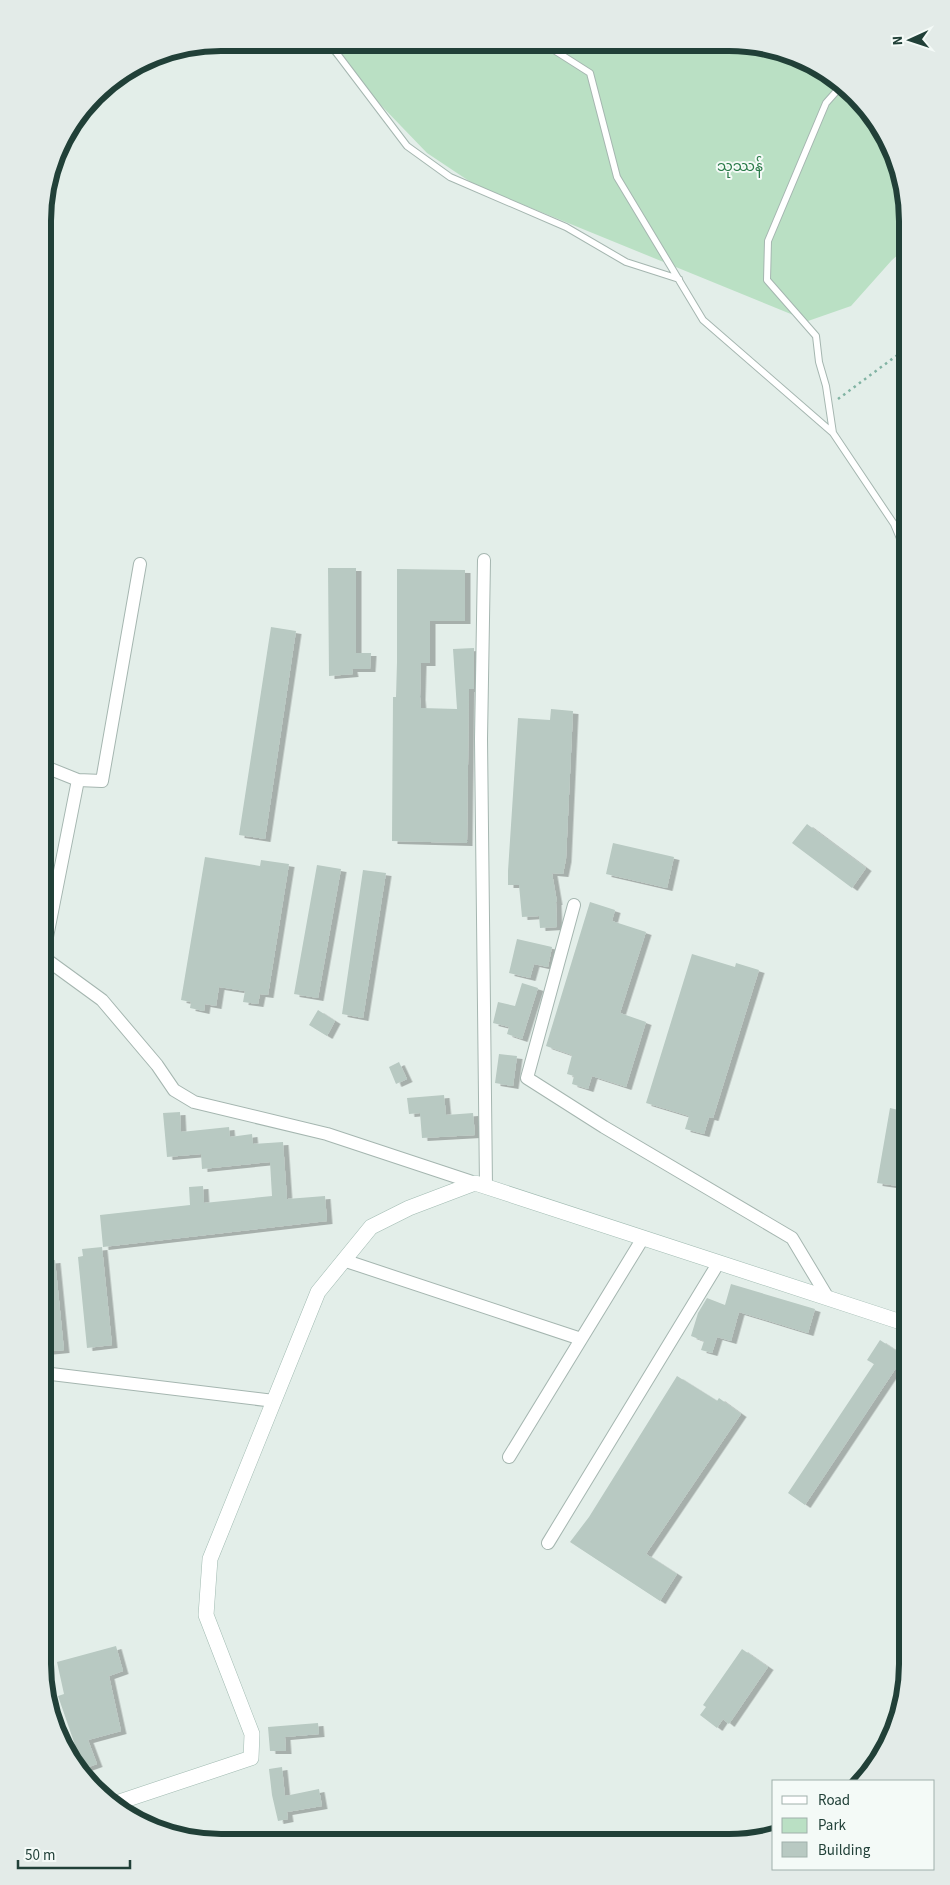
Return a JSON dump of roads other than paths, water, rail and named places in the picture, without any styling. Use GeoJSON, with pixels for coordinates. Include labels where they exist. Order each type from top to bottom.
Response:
{"type":"FeatureCollection","features":[{"type":"Feature","properties":{"kind":"street"},"geometry":{"type":"LineString","coordinates":[[480,1184],[481,739],[484,560]]}},
{"type":"Feature","properties":{"kind":"street"},"geometry":{"type":"LineString","coordinates":[[52,769],[78,780],[102,781],[140,564]]}},
{"type":"Feature","properties":{"kind":"street"},"geometry":{"type":"LineString","coordinates":[[52,914],[78,780]]}},
{"type":"Feature","properties":{"kind":"street"},"geometry":{"type":"LineString","coordinates":[[574,905],[528,1078],[604,1127],[792,1238],[828,1298]]}},
{"type":"Feature","properties":{"kind":"street"},"geometry":{"type":"LineString","coordinates":[[51,963],[102,1000],[157,1065],[174,1090],[194,1102],[327,1134],[898,1321]]}},
{"type":"Feature","properties":{"kind":"street"},"geometry":{"type":"LineString","coordinates":[[122,1801],[251,1758],[252,1734],[206,1615],[210,1559],[318,1292],[371,1227],[409,1208],[480,1184]]}},
{"type":"Feature","properties":{"kind":"street"},"geometry":{"type":"LineString","coordinates":[[509,1457],[643,1238]]}},
{"type":"Feature","properties":{"kind":"street"},"geometry":{"type":"LineString","coordinates":[[344,1260],[581,1339]]}},
{"type":"Feature","properties":{"kind":"street"},"geometry":{"type":"LineString","coordinates":[[548,1543],[719,1262]]}},
{"type":"Feature","properties":{"kind":"street"},"geometry":{"type":"LineString","coordinates":[[51,1374],[274,1401]]}},
{"type":"Feature","properties":{"kind":"lane"},"geometry":{"type":"LineString","coordinates":[[335,51],[407,146],[450,177],[566,227],[626,262],[679,278]]}},
{"type":"Feature","properties":{"kind":"lane"},"geometry":{"type":"LineString","coordinates":[[557,51],[590,73],[617,177],[703,320],[833,434],[894,524],[899,535]]}},
{"type":"Feature","properties":{"kind":"lane"},"geometry":{"type":"LineString","coordinates":[[833,434],[816,336],[767,280],[768,241],[826,103],[837,90]]}},
{"type":"Feature","properties":{"kind":"park label","name":"သုဿန်"},"geometry":{"type":"Point","coordinates":[740,166]}}]}
